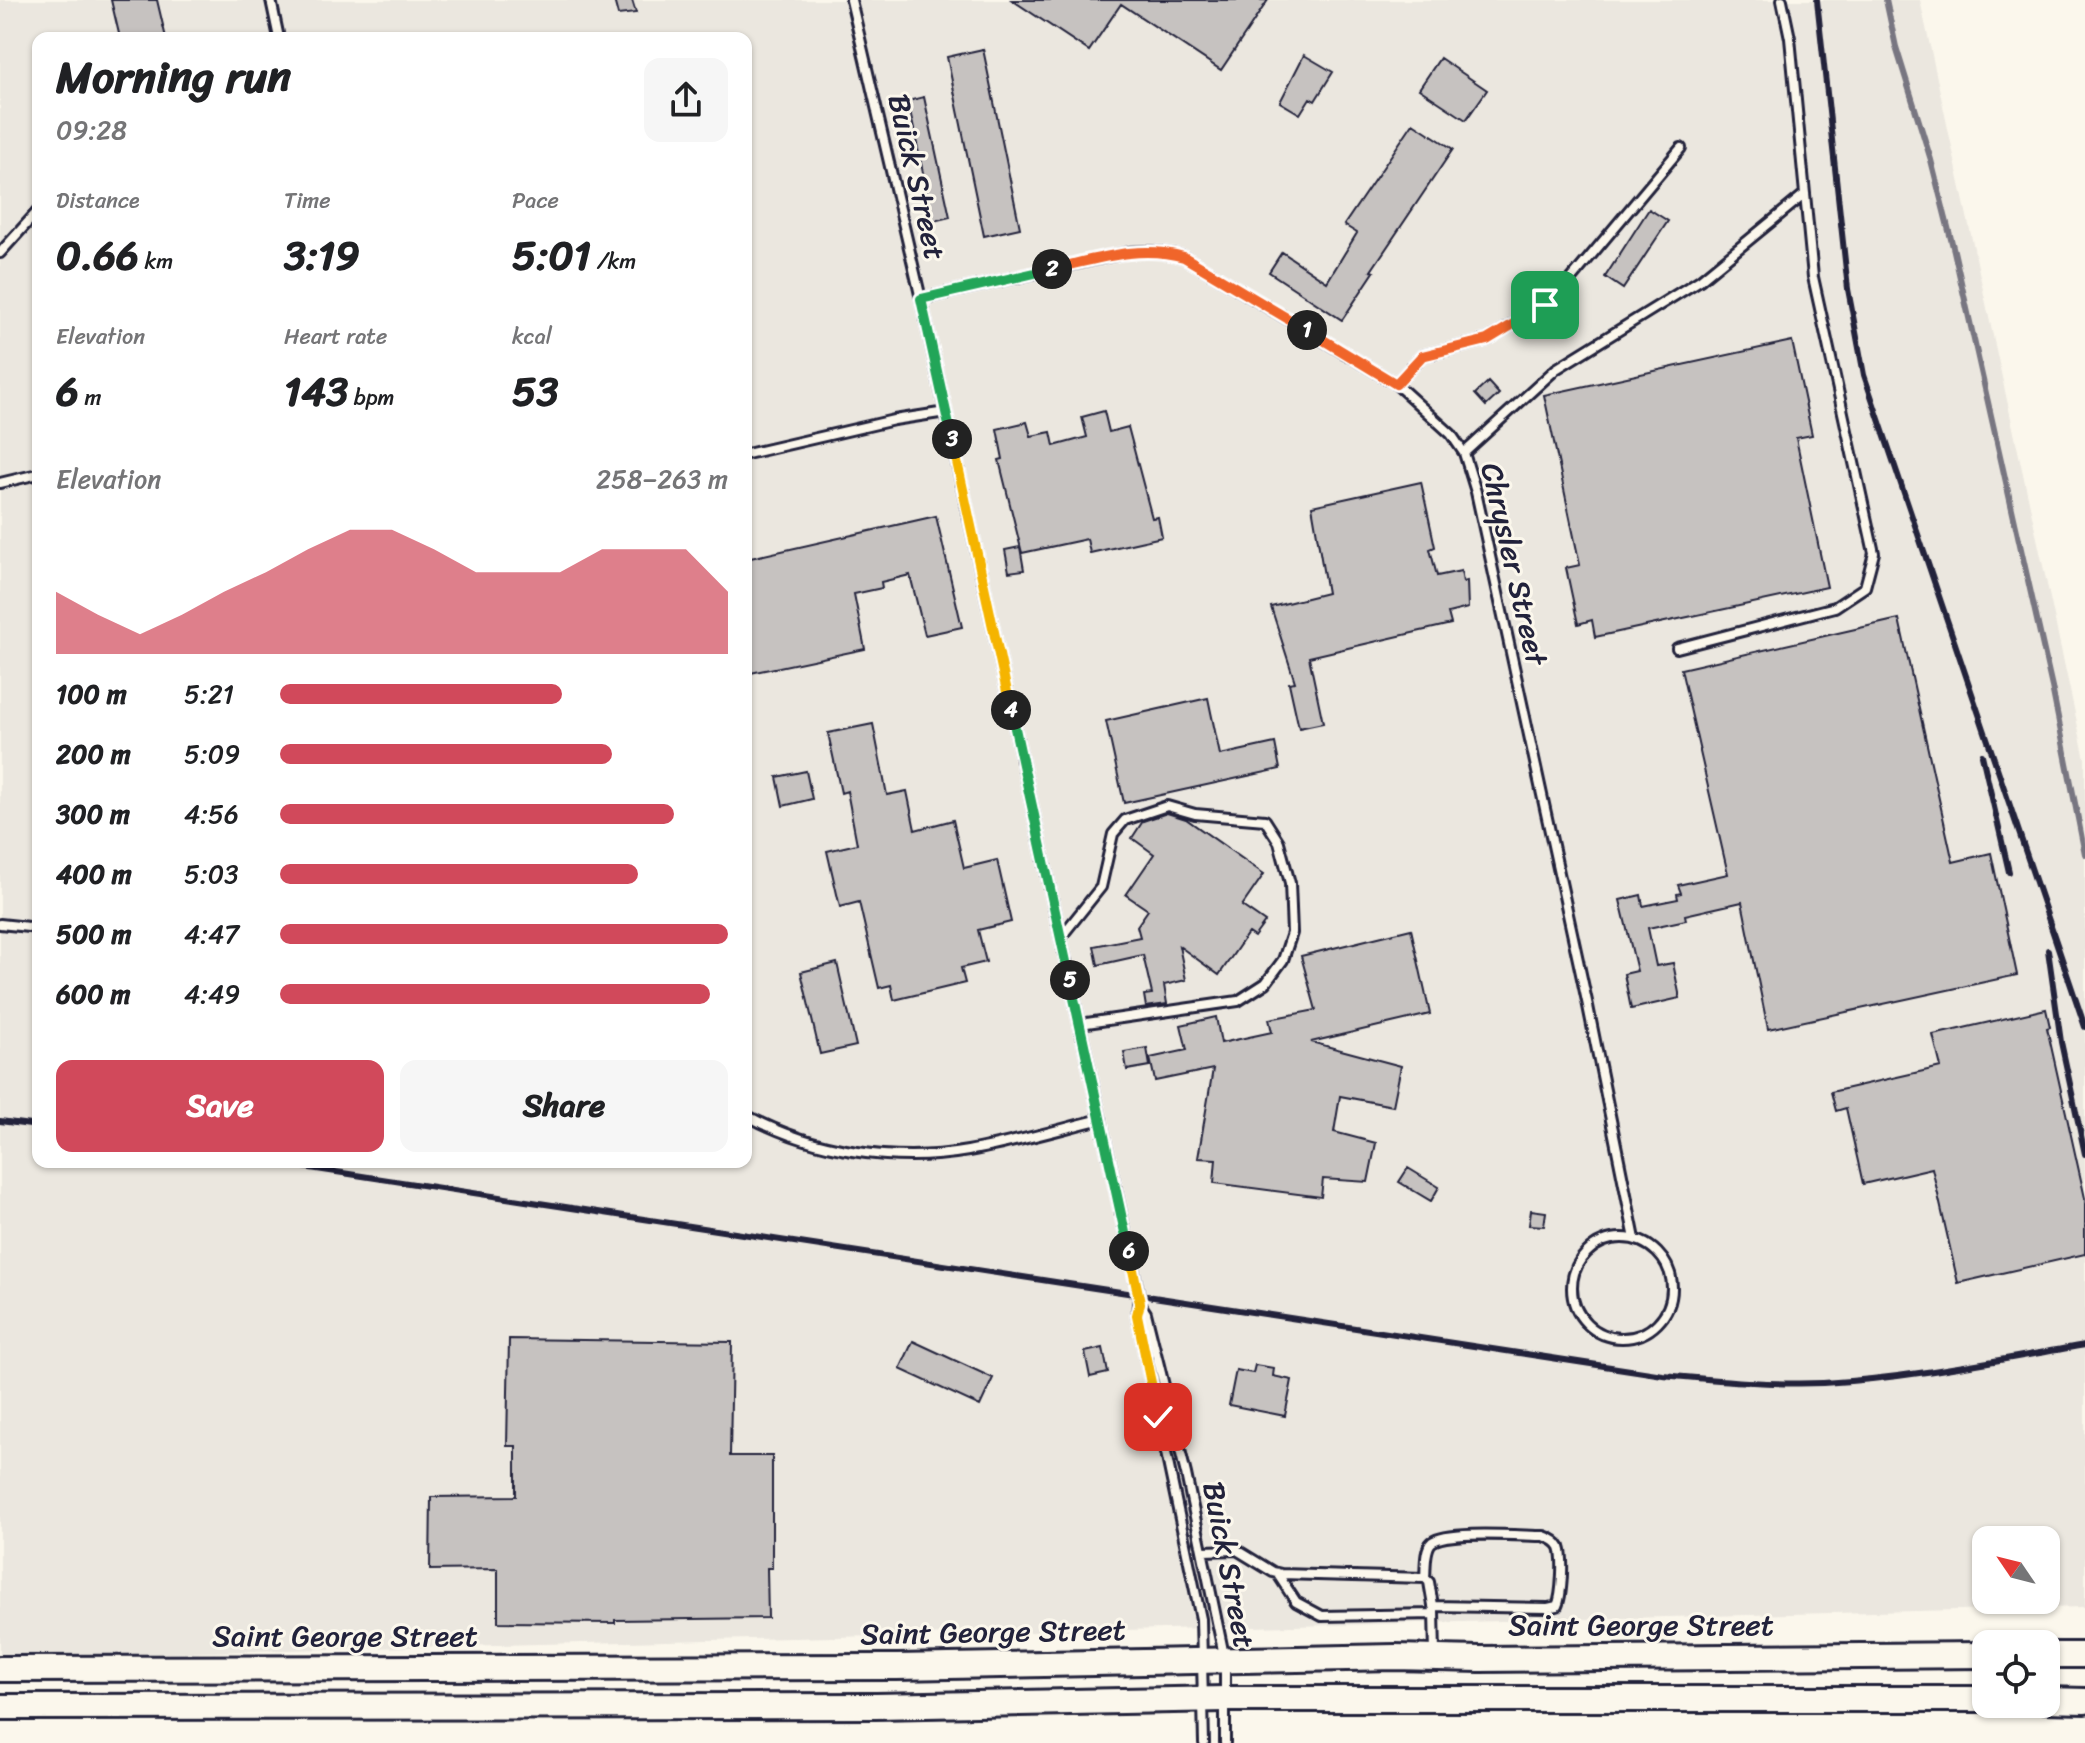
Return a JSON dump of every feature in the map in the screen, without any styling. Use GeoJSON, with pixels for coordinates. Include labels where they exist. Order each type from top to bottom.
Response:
{"type":"FeatureCollection","features":[{"type":"Feature","properties":{"kind":"main road","name":"Saint George Street"},"geometry":{"type":"LineString","coordinates":[[0,1669],[897,1667],[1435,1657],[1972,1655]]}},
{"type":"Feature","properties":{"kind":"main road"},"geometry":{"type":"LineString","coordinates":[[2060,1655],[2085,1655]]}},
{"type":"Feature","properties":{"kind":"main road"},"geometry":{"type":"LineString","coordinates":[[0,1707],[860,1706],[1215,1699],[1972,1699]]}},
{"type":"Feature","properties":{"kind":"main road"},"geometry":{"type":"LineString","coordinates":[[2060,1700],[2085,1701]]}},
{"type":"Feature","properties":{"kind":"lane"},"geometry":{"type":"LineString","coordinates":[[271,0],[278,32]]}},
{"type":"Feature","properties":{"kind":"lane","name":"Buick Street"},"geometry":{"type":"LineString","coordinates":[[851,0],[921,299],[1140,1303],[1150,1328],[1203,1551],[1215,1699]]}},
{"type":"Feature","properties":{"kind":"lane"},"geometry":{"type":"LineString","coordinates":[[1677,648],[1835,607],[1865,587],[1874,553],[1813,277],[1790,38],[1782,0]]}},
{"type":"Feature","properties":{"kind":"lane"},"geometry":{"type":"LineString","coordinates":[[1396,384],[1422,356],[1487,340],[1545,305],[1568,283],[1681,148]]}},
{"type":"Feature","properties":{"kind":"lane"},"geometry":{"type":"LineString","coordinates":[[1464,453],[1556,369],[1700,280],[1805,194]]}},
{"type":"Feature","properties":{"kind":"lane"},"geometry":{"type":"LineString","coordinates":[[0,253],[32,218]]}},
{"type":"Feature","properties":{"kind":"lane","name":"Chrysler Street"},"geometry":{"type":"LineString","coordinates":[[921,299],[1129,252],[1160,251],[1184,257],[1396,384],[1437,418],[1451,434],[1464,453],[1476,492],[1588,1006],[1635,1239]]}},
{"type":"Feature","properties":{"kind":"lane"},"geometry":{"type":"LineString","coordinates":[[752,453],[894,420],[946,412]]}},
{"type":"Feature","properties":{"kind":"lane"},"geometry":{"type":"LineString","coordinates":[[0,483],[32,475]]}},
{"type":"Feature","properties":{"kind":"lane"},"geometry":{"type":"LineString","coordinates":[[1061,937],[1101,887],[1113,834],[1128,819],[1167,806],[1195,814],[1265,820],[1279,842],[1290,883],[1292,933],[1283,960],[1266,983],[1238,1001],[1080,1024]]}},
{"type":"Feature","properties":{"kind":"lane"},"geometry":{"type":"LineString","coordinates":[[0,924],[32,927]]}},
{"type":"Feature","properties":{"kind":"lane"},"geometry":{"type":"LineString","coordinates":[[752,1118],[800,1140],[865,1153],[896,1154],[967,1151],[1101,1119]]}},
{"type":"Feature","properties":{"kind":"lane"},"geometry":{"type":"LineString","coordinates":[[1616,1238],[1635,1239],[1652,1247],[1665,1260],[1671,1278],[1672,1297],[1669,1305],[1653,1328],[1636,1337],[1618,1339],[1599,1334],[1585,1323],[1574,1307],[1571,1289],[1574,1271],[1583,1255],[1598,1243],[1616,1238]]}},
{"type":"Feature","properties":{"kind":"lane","name":"Buick Street"},"geometry":{"type":"LineString","coordinates":[[1140,1303],[1137,1315],[1201,1619],[1214,1661],[1215,1699]]}},
{"type":"Feature","properties":{"kind":"lane"},"geometry":{"type":"LineString","coordinates":[[1203,1551],[1237,1550],[1277,1573],[1296,1602],[1322,1616],[1557,1606],[1562,1586],[1560,1547],[1553,1539],[1544,1536],[1453,1535],[1432,1542],[1427,1549],[1425,1578]]}},
{"type":"Feature","properties":{"kind":"lane"},"geometry":{"type":"LineString","coordinates":[[1277,1573],[1425,1578],[1429,1582],[1434,1610],[1435,1657]]}},
{"type":"Feature","properties":{"kind":"lane"},"geometry":{"type":"LineString","coordinates":[[1204,1743],[1215,1699]]}},
{"type":"Feature","properties":{"kind":"lane"},"geometry":{"type":"LineString","coordinates":[[1215,1699],[1225,1743]]}},
{"type":"Feature","properties":{"kind":"shaded area"},"geometry":{"type":"Polygon","coordinates":[[[0,0],[1920,0],[2085,759],[2085,1607],[2060,1608],[2060,1526],[1972,1526],[1972,1610],[0,1657],[0,0]]]}},
{"type":"Feature","properties":{"kind":"building"},"geometry":{"type":"Polygon","coordinates":[[[111,0],[157,0],[165,32],[119,32],[111,0]]]}},
{"type":"Feature","properties":{"kind":"building"},"geometry":{"type":"Polygon","coordinates":[[[614,0],[632,0],[636,13],[618,15],[614,0]]]}},
{"type":"Feature","properties":{"kind":"building"},"geometry":{"type":"Polygon","coordinates":[[[1012,0],[1268,0],[1221,70],[1121,4],[1089,51],[1012,0]]]}},
{"type":"Feature","properties":{"kind":"building"},"geometry":{"type":"Polygon","coordinates":[[[983,49],[1020,228],[984,236],[947,57],[983,49]]]}},
{"type":"Feature","properties":{"kind":"building"},"geometry":{"type":"Polygon","coordinates":[[[1304,55],[1333,72],[1315,101],[1310,98],[1300,114],[1280,102],[1304,55]]]}},
{"type":"Feature","properties":{"kind":"building"},"geometry":{"type":"Polygon","coordinates":[[[1440,58],[1487,90],[1466,120],[1419,89],[1440,58]]]}},
{"type":"Feature","properties":{"kind":"building"},"geometry":{"type":"Polygon","coordinates":[[[924,97],[950,217],[933,221],[908,101],[924,97]]]}},
{"type":"Feature","properties":{"kind":"building"},"geometry":{"type":"Polygon","coordinates":[[[1413,123],[1453,149],[1342,320],[1269,272],[1282,252],[1327,282],[1357,233],[1344,225],[1413,123]]]}},
{"type":"Feature","properties":{"kind":"building"},"geometry":{"type":"Polygon","coordinates":[[[1649,209],[1668,221],[1623,289],[1605,277],[1649,209]]]}},
{"type":"Feature","properties":{"kind":"building"},"geometry":{"type":"Polygon","coordinates":[[[1792,341],[1812,435],[1796,438],[1827,587],[1595,637],[1592,620],[1578,624],[1566,568],[1580,565],[1544,395],[1792,341]]]}},
{"type":"Feature","properties":{"kind":"building"},"geometry":{"type":"Polygon","coordinates":[[[1488,382],[1499,394],[1486,406],[1475,394],[1488,382]]]}},
{"type":"Feature","properties":{"kind":"building"},"geometry":{"type":"Polygon","coordinates":[[[1104,411],[1109,432],[1128,427],[1152,518],[1158,517],[1162,537],[1090,553],[1087,539],[1022,553],[999,460],[1003,459],[997,429],[1027,422],[1031,436],[1051,432],[1054,446],[1087,437],[1082,417],[1104,411]]]}},
{"type":"Feature","properties":{"kind":"building"},"geometry":{"type":"Polygon","coordinates":[[[1421,482],[1435,547],[1430,549],[1437,576],[1461,571],[1463,582],[1467,581],[1468,608],[1448,613],[1451,624],[1309,657],[1323,723],[1299,728],[1289,683],[1295,682],[1271,607],[1327,593],[1312,506],[1421,482]]]}},
{"type":"Feature","properties":{"kind":"building"},"geometry":{"type":"Polygon","coordinates":[[[936,516],[962,627],[925,635],[910,575],[881,582],[882,588],[854,594],[865,649],[752,673],[752,558],[936,516]]]}},
{"type":"Feature","properties":{"kind":"building"},"geometry":{"type":"Polygon","coordinates":[[[1020,547],[1024,570],[1009,572],[1005,550],[1020,547]]]}},
{"type":"Feature","properties":{"kind":"building"},"geometry":{"type":"Polygon","coordinates":[[[1899,619],[1953,862],[1991,853],[2017,975],[1768,1029],[1742,902],[1685,915],[1686,920],[1648,928],[1656,966],[1673,963],[1680,998],[1631,1009],[1624,974],[1637,971],[1620,900],[1641,895],[1643,906],[1678,899],[1677,894],[1681,893],[1678,885],[1728,874],[1681,669],[1899,619]]]}},
{"type":"Feature","properties":{"kind":"building"},"geometry":{"type":"Polygon","coordinates":[[[1208,698],[1220,755],[1275,743],[1280,769],[1124,803],[1106,721],[1208,698]]]}},
{"type":"Feature","properties":{"kind":"building"},"geometry":{"type":"Polygon","coordinates":[[[873,724],[887,795],[907,791],[915,830],[953,820],[964,868],[997,860],[1011,922],[978,930],[986,962],[961,968],[965,983],[894,1000],[891,985],[879,988],[859,902],[840,907],[827,851],[857,844],[847,791],[841,793],[828,733],[873,724]]]}},
{"type":"Feature","properties":{"kind":"building"},"geometry":{"type":"Polygon","coordinates":[[[806,771],[812,799],[783,806],[777,777],[806,771]]]}},
{"type":"Feature","properties":{"kind":"building"},"geometry":{"type":"Polygon","coordinates":[[[1167,813],[1186,819],[1264,874],[1242,906],[1265,922],[1254,937],[1248,933],[1219,975],[1179,946],[1186,980],[1164,985],[1167,1004],[1146,1007],[1144,995],[1152,994],[1143,955],[1098,965],[1094,946],[1140,937],[1137,926],[1148,910],[1126,895],[1154,854],[1132,838],[1143,821],[1167,813]]]}},
{"type":"Feature","properties":{"kind":"building"},"geometry":{"type":"Polygon","coordinates":[[[1411,929],[1430,1014],[1311,1042],[1401,1066],[1393,1106],[1340,1096],[1334,1132],[1376,1143],[1368,1182],[1323,1179],[1321,1197],[1214,1183],[1216,1159],[1198,1158],[1213,1069],[1155,1081],[1150,1058],[1187,1050],[1181,1025],[1216,1017],[1221,1043],[1272,1032],[1269,1019],[1316,1010],[1301,956],[1411,929]]]}},
{"type":"Feature","properties":{"kind":"building"},"geometry":{"type":"Polygon","coordinates":[[[837,963],[856,1046],[820,1054],[801,972],[837,963]]]}},
{"type":"Feature","properties":{"kind":"building"},"geometry":{"type":"Polygon","coordinates":[[[2046,1009],[2050,1027],[2047,1028],[2085,1198],[2085,1254],[1958,1283],[1932,1168],[1863,1184],[1846,1108],[1836,1111],[1831,1092],[1941,1067],[1933,1035],[2046,1009]]]}},
{"type":"Feature","properties":{"kind":"building"},"geometry":{"type":"Polygon","coordinates":[[[1147,1048],[1150,1066],[1127,1070],[1124,1052],[1147,1048]]]}},
{"type":"Feature","properties":{"kind":"building"},"geometry":{"type":"Polygon","coordinates":[[[1408,1168],[1439,1187],[1431,1201],[1399,1182],[1408,1168]]]}},
{"type":"Feature","properties":{"kind":"building"},"geometry":{"type":"Polygon","coordinates":[[[1531,1210],[1546,1212],[1544,1226],[1529,1225],[1531,1210]]]}},
{"type":"Feature","properties":{"kind":"building"},"geometry":{"type":"Polygon","coordinates":[[[509,1339],[732,1342],[730,1456],[772,1456],[772,1568],[767,1568],[768,1618],[615,1620],[615,1623],[498,1622],[498,1569],[430,1570],[431,1497],[516,1496],[516,1446],[507,1446],[509,1339]]]}},
{"type":"Feature","properties":{"kind":"building"},"geometry":{"type":"Polygon","coordinates":[[[913,1341],[993,1378],[980,1406],[900,1369],[913,1341]]]}},
{"type":"Feature","properties":{"kind":"building"},"geometry":{"type":"Polygon","coordinates":[[[1103,1348],[1108,1373],[1090,1377],[1085,1352],[1103,1348]]]}},
{"type":"Feature","properties":{"kind":"building"},"geometry":{"type":"Polygon","coordinates":[[[1255,1365],[1274,1368],[1273,1376],[1292,1380],[1285,1416],[1229,1405],[1236,1370],[1253,1373],[1255,1365]]]}},
{"type":"Feature","properties":{"kind":"waterway"},"geometry":{"type":"LineString","coordinates":[[1886,0],[1896,47],[1931,160],[1954,251],[2052,687],[2085,854]]}},
{"type":"Feature","properties":{"kind":"railway"},"geometry":{"type":"LineString","coordinates":[[1817,0],[1848,289],[1864,375],[2085,1027]]}},
{"type":"Feature","properties":{"kind":"railway"},"geometry":{"type":"LineString","coordinates":[[1982,755],[2009,872]]}},
{"type":"Feature","properties":{"kind":"railway"},"geometry":{"type":"LineString","coordinates":[[2048,950],[2061,1042],[2085,1154]]}},
{"type":"Feature","properties":{"kind":"railway"},"geometry":{"type":"LineString","coordinates":[[0,1121],[32,1125]]}},
{"type":"Feature","properties":{"kind":"railway"},"geometry":{"type":"LineString","coordinates":[[310,1168],[1663,1375],[1763,1383],[1856,1381],[2085,1345]]}},
{"type":"Feature","properties":{"kind":"route"},"geometry":{"type":"LineString","coordinates":[[1158,1417],[1137,1315],[1139,1295],[921,299],[1129,252],[1160,251],[1184,257],[1396,384],[1422,356],[1487,340],[1545,305]]}}]}
